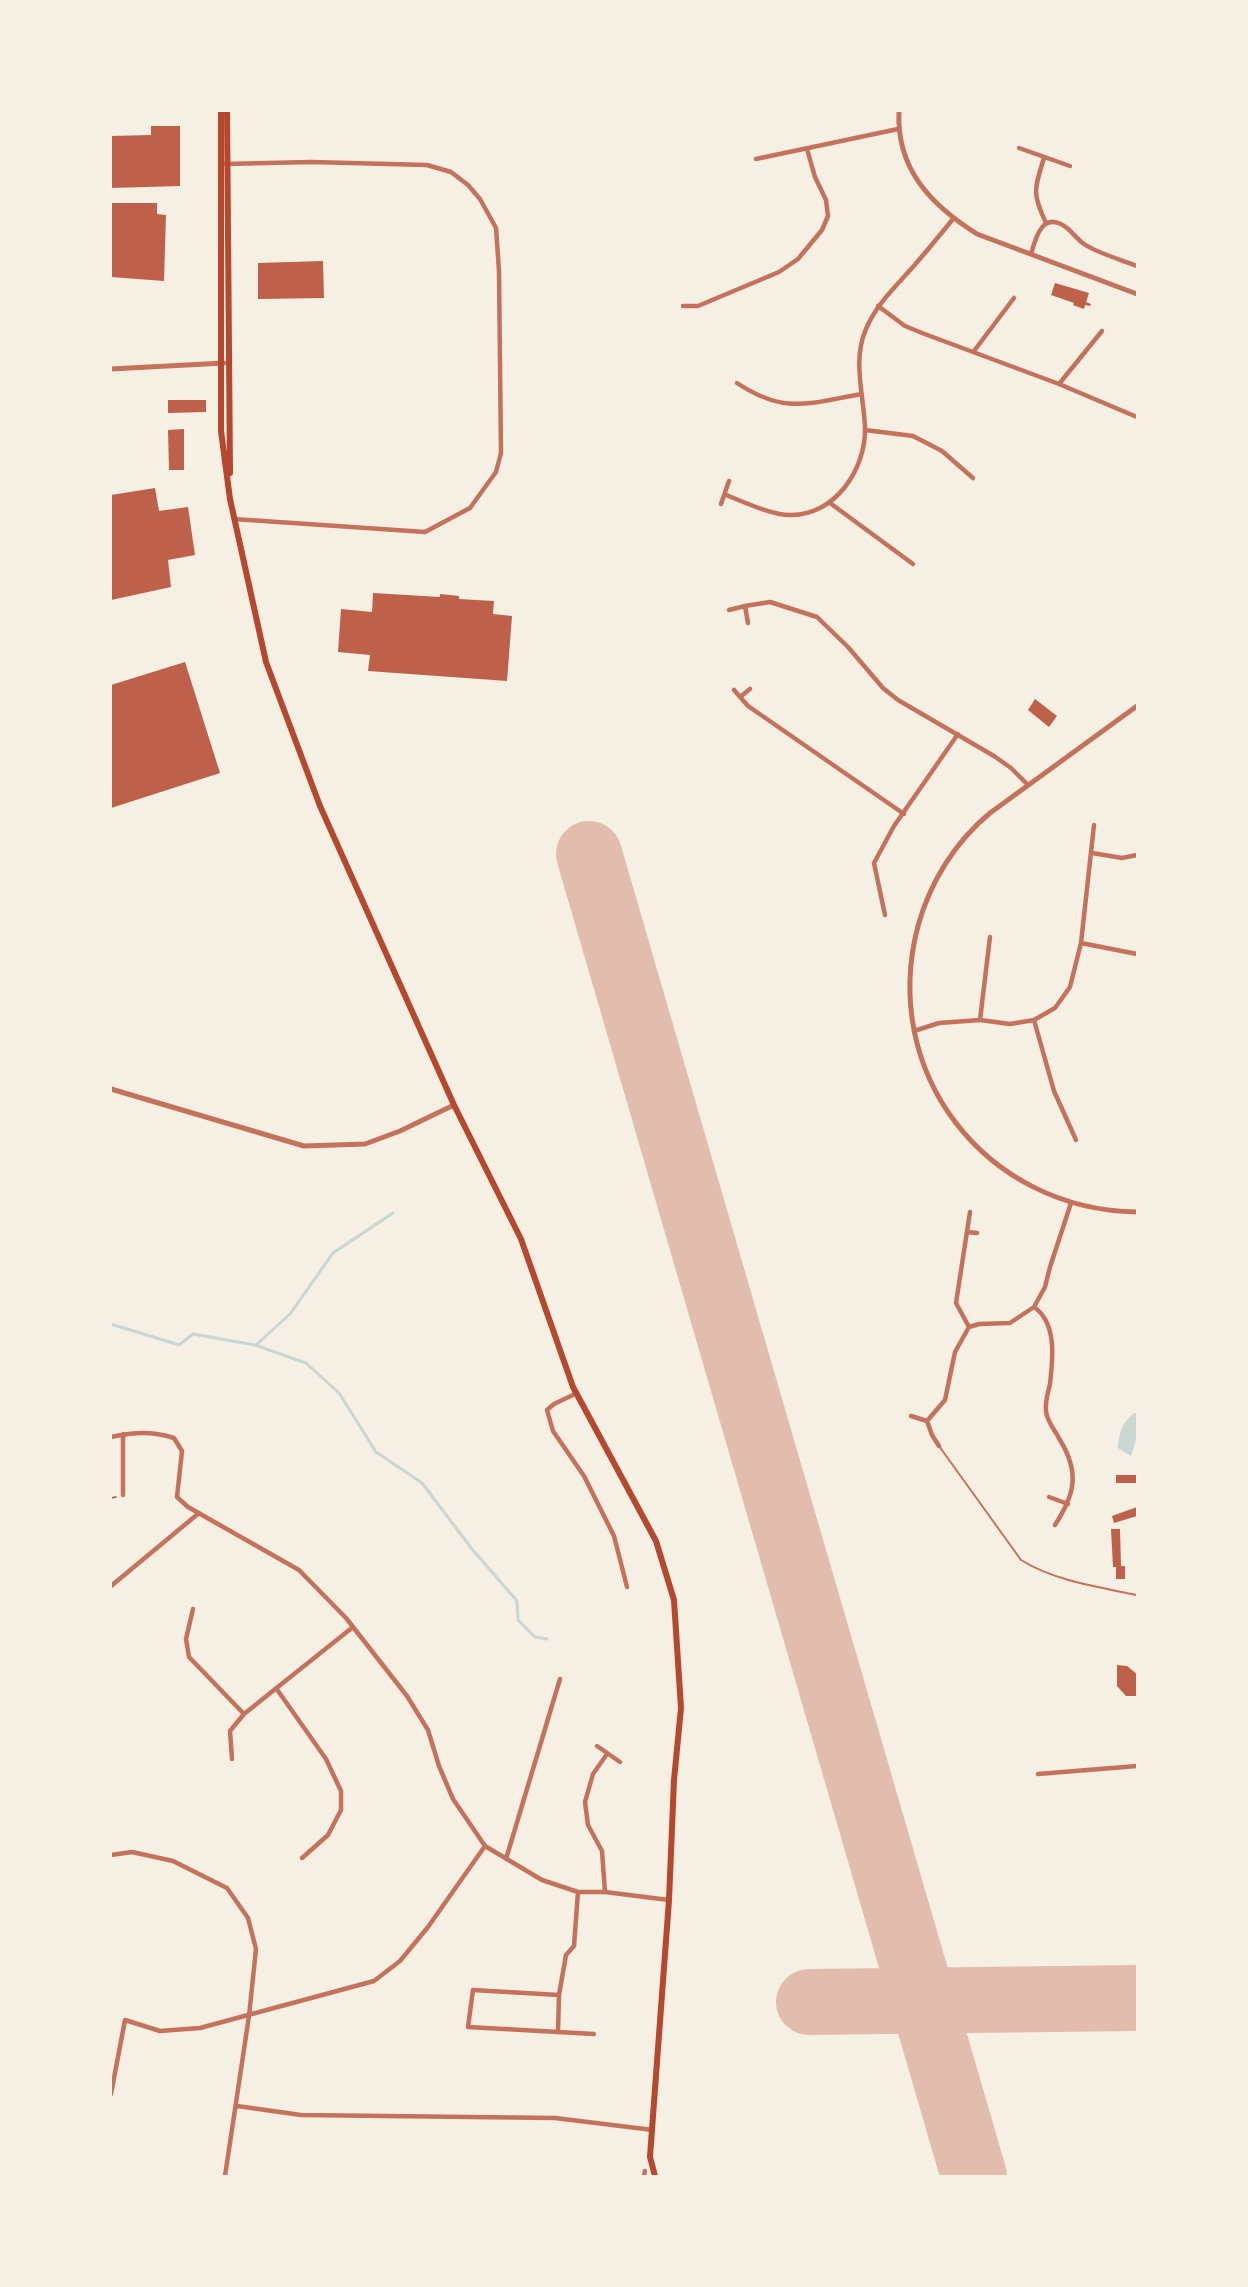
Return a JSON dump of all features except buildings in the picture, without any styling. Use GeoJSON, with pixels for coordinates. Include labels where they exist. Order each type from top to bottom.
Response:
{"type":"FeatureCollection","features":[{"type":"Feature","properties":{"kind":"main road"},"geometry":{"type":"LineString","coordinates":[[221,111],[225,164],[230,499]]}},
{"type":"Feature","properties":{"kind":"main road"},"geometry":{"type":"LineString","coordinates":[[227,111],[220,363],[221,431],[230,499],[266,662],[313,790],[454,1105],[521,1239],[577,1393],[656,1541],[674,1600],[681,1708],[674,1780],[669,1900],[650,2157],[656,2176]]}},
{"type":"Feature","properties":{"kind":"street"},"geometry":{"type":"LineString","coordinates":[[898,111],[898,129],[916,180],[934,203],[953,219],[977,234],[1137,294]]}},
{"type":"Feature","properties":{"kind":"street"},"geometry":{"type":"LineString","coordinates":[[756,159],[898,129]]}},
{"type":"Feature","properties":{"kind":"street"},"geometry":{"type":"LineString","coordinates":[[1019,148],[1070,166]]}},
{"type":"Feature","properties":{"kind":"street"},"geometry":{"type":"LineString","coordinates":[[683,306],[699,306],[780,272],[798,258],[822,230],[828,216],[826,200],[815,177],[807,149]]}},
{"type":"Feature","properties":{"kind":"street"},"geometry":{"type":"LineString","coordinates":[[1044,158],[1035,186],[1035,200],[1046,223]]}},
{"type":"Feature","properties":{"kind":"street"},"geometry":{"type":"LineString","coordinates":[[225,164],[311,162],[427,165],[451,172],[468,185],[490,214],[496,228],[499,271],[501,453],[496,472],[470,508],[425,532],[234,519]]}},
{"type":"Feature","properties":{"kind":"street"},"geometry":{"type":"LineString","coordinates":[[726,495],[788,516],[811,513],[830,503],[842,491],[859,463],[863,451],[865,430],[858,362],[860,345],[866,329],[878,306],[953,219]]}},
{"type":"Feature","properties":{"kind":"street"},"geometry":{"type":"LineString","coordinates":[[1031,254],[1039,229],[1046,223],[1064,225],[1084,245],[1137,266]]}},
{"type":"Feature","properties":{"kind":"street"},"geometry":{"type":"LineString","coordinates":[[974,351],[1014,298]]}},
{"type":"Feature","properties":{"kind":"street"},"geometry":{"type":"LineString","coordinates":[[878,306],[905,326],[1059,384],[1137,417]]}},
{"type":"Feature","properties":{"kind":"street"},"geometry":{"type":"LineString","coordinates":[[1059,384],[1102,331]]}},
{"type":"Feature","properties":{"kind":"street"},"geometry":{"type":"LineString","coordinates":[[111,369],[229,363]]}},
{"type":"Feature","properties":{"kind":"street"},"geometry":{"type":"LineString","coordinates":[[737,383],[771,402],[785,404],[862,394]]}},
{"type":"Feature","properties":{"kind":"street"},"geometry":{"type":"LineString","coordinates":[[865,430],[913,436],[942,452],[973,478]]}},
{"type":"Feature","properties":{"kind":"street"},"geometry":{"type":"LineString","coordinates":[[721,504],[729,481]]}},
{"type":"Feature","properties":{"kind":"street"},"geometry":{"type":"LineString","coordinates":[[830,503],[914,564]]}},
{"type":"Feature","properties":{"kind":"street"},"geometry":{"type":"LineString","coordinates":[[729,610],[771,602],[817,617],[848,647],[883,688],[898,700],[958,734],[1011,768],[1028,785]]}},
{"type":"Feature","properties":{"kind":"street"},"geometry":{"type":"LineString","coordinates":[[745,606],[748,622]]}},
{"type":"Feature","properties":{"kind":"street"},"geometry":{"type":"LineString","coordinates":[[740,697],[750,689]]}},
{"type":"Feature","properties":{"kind":"street"},"geometry":{"type":"LineString","coordinates":[[734,690],[748,706],[904,814]]}},
{"type":"Feature","properties":{"kind":"street"},"geometry":{"type":"LineString","coordinates":[[1137,706],[972,828],[940,872],[927,897],[914,943],[911,964],[911,1011],[923,1064],[935,1090],[964,1134],[982,1153],[1005,1171],[1047,1195],[1089,1208],[1137,1212]]}},
{"type":"Feature","properties":{"kind":"street"},"geometry":{"type":"LineString","coordinates":[[885,915],[874,863],[894,826],[958,734]]}},
{"type":"Feature","properties":{"kind":"street"},"geometry":{"type":"LineString","coordinates":[[914,1031],[939,1023],[980,1020],[1010,1024],[1034,1020],[1055,1008],[1070,987],[1081,943],[1094,825]]}},
{"type":"Feature","properties":{"kind":"street"},"geometry":{"type":"LineString","coordinates":[[1092,853],[1122,858],[1137,855]]}},
{"type":"Feature","properties":{"kind":"street"},"geometry":{"type":"LineString","coordinates":[[980,1020],[990,937]]}},
{"type":"Feature","properties":{"kind":"street"},"geometry":{"type":"LineString","coordinates":[[1081,943],[1137,954]]}},
{"type":"Feature","properties":{"kind":"street"},"geometry":{"type":"LineString","coordinates":[[1034,1020],[1054,1091],[1076,1140]]}},
{"type":"Feature","properties":{"kind":"street"},"geometry":{"type":"LineString","coordinates":[[111,1089],[304,1146],[325,1147],[365,1144],[400,1131],[454,1105]]}},
{"type":"Feature","properties":{"kind":"street"},"geometry":{"type":"LineString","coordinates":[[927,1421],[939,1410],[945,1400],[955,1352],[969,1327],[979,1324],[1010,1323],[1034,1307],[1041,1297],[1071,1203]]}},
{"type":"Feature","properties":{"kind":"street"},"geometry":{"type":"LineString","coordinates":[[969,1327],[956,1303],[970,1212]]}},
{"type":"Feature","properties":{"kind":"street"},"geometry":{"type":"LineString","coordinates":[[967,1232],[977,1233]]}},
{"type":"Feature","properties":{"kind":"street"},"geometry":{"type":"LineString","coordinates":[[1034,1307],[1044,1314],[1050,1326],[1052,1360],[1046,1414],[1051,1427],[1068,1453],[1074,1481],[1068,1504],[1055,1525]]}},
{"type":"Feature","properties":{"kind":"street"},"geometry":{"type":"LineString","coordinates":[[577,1393],[547,1410],[553,1431],[584,1476],[614,1536],[627,1587]]}},
{"type":"Feature","properties":{"kind":"street"},"geometry":{"type":"LineString","coordinates":[[910,1416],[927,1421]]}},
{"type":"Feature","properties":{"kind":"street"},"geometry":{"type":"LineString","coordinates":[[927,1421],[939,1446]]}},
{"type":"Feature","properties":{"kind":"street"},"geometry":{"type":"LineString","coordinates":[[111,1437],[139,1431],[156,1432],[174,1438],[182,1451],[177,1497],[299,1570],[353,1627],[407,1696],[423,1722],[453,1799],[484,1846],[542,1880],[578,1892],[605,1892],[669,1900]]}},
{"type":"Feature","properties":{"kind":"street"},"geometry":{"type":"LineString","coordinates":[[123,1434],[123,1495]]}},
{"type":"Feature","properties":{"kind":"street"},"geometry":{"type":"LineString","coordinates":[[1048,1497],[1068,1504]]}},
{"type":"Feature","properties":{"kind":"street"},"geometry":{"type":"LineString","coordinates":[[111,1586],[199,1512]]}},
{"type":"Feature","properties":{"kind":"street"},"geometry":{"type":"LineString","coordinates":[[194,1609],[186,1639],[189,1657],[244,1714]]}},
{"type":"Feature","properties":{"kind":"street"},"geometry":{"type":"LineString","coordinates":[[232,1759],[230,1731],[244,1714],[353,1627]]}},
{"type":"Feature","properties":{"kind":"street"},"geometry":{"type":"LineString","coordinates":[[506,1859],[560,1679]]}},
{"type":"Feature","properties":{"kind":"street"},"geometry":{"type":"LineString","coordinates":[[276,1688],[326,1759],[341,1791],[341,1810],[328,1836],[302,1858]]}},
{"type":"Feature","properties":{"kind":"street"},"geometry":{"type":"LineString","coordinates":[[597,1746],[620,1762]]}},
{"type":"Feature","properties":{"kind":"street"},"geometry":{"type":"LineString","coordinates":[[605,1892],[602,1851],[588,1825],[585,1802],[593,1774],[607,1754]]}},
{"type":"Feature","properties":{"kind":"street"},"geometry":{"type":"LineString","coordinates":[[1038,1774],[1137,1766]]}},
{"type":"Feature","properties":{"kind":"street"},"geometry":{"type":"LineString","coordinates":[[111,2094],[125,2020],[160,2031],[200,2028],[374,1982],[400,1961],[428,1927],[484,1846]]}},
{"type":"Feature","properties":{"kind":"street"},"geometry":{"type":"LineString","coordinates":[[111,1855],[132,1852],[173,1861],[227,1888],[248,1918],[256,1949],[237,2106],[225,2176]]}},
{"type":"Feature","properties":{"kind":"street"},"geometry":{"type":"LineString","coordinates":[[558,2032],[559,1995],[566,1955],[574,1946],[578,1892]]}},
{"type":"Feature","properties":{"kind":"street"},"geometry":{"type":"LineString","coordinates":[[559,1995],[473,1990],[468,2027],[594,2034]]}},
{"type":"Feature","properties":{"kind":"street"},"geometry":{"type":"LineString","coordinates":[[237,2106],[301,2115],[555,2118],[653,2130]]}},
{"type":"Feature","properties":{"kind":"lane"},"geometry":{"type":"LineString","coordinates":[[939,1446],[1021,1560],[1051,1575],[1137,1596]]}},
{"type":"Feature","properties":{"kind":"shaded area"},"geometry":{"type":"Polygon","coordinates":[[[1134,1413],[1137,1413],[1137,1436],[1131,1456],[1118,1448],[1122,1428],[1134,1413]]]}},
{"type":"Feature","properties":{"kind":"waterway"},"geometry":{"type":"LineString","coordinates":[[256,1345],[290,1314],[333,1253],[393,1213]]}},
{"type":"Feature","properties":{"kind":"waterway"},"geometry":{"type":"LineString","coordinates":[[111,1324],[179,1345],[193,1334],[255,1345],[306,1363],[339,1393],[376,1452],[422,1483],[472,1549],[517,1601],[518,1620],[535,1637],[547,1639]]}},
{"type":"Feature","properties":{"kind":"runway"},"geometry":{"type":"LineString","coordinates":[[589,854],[974,2176]]}},
{"type":"Feature","properties":{"kind":"runway"},"geometry":{"type":"LineString","coordinates":[[809,2002],[1137,1998]]}}]}
